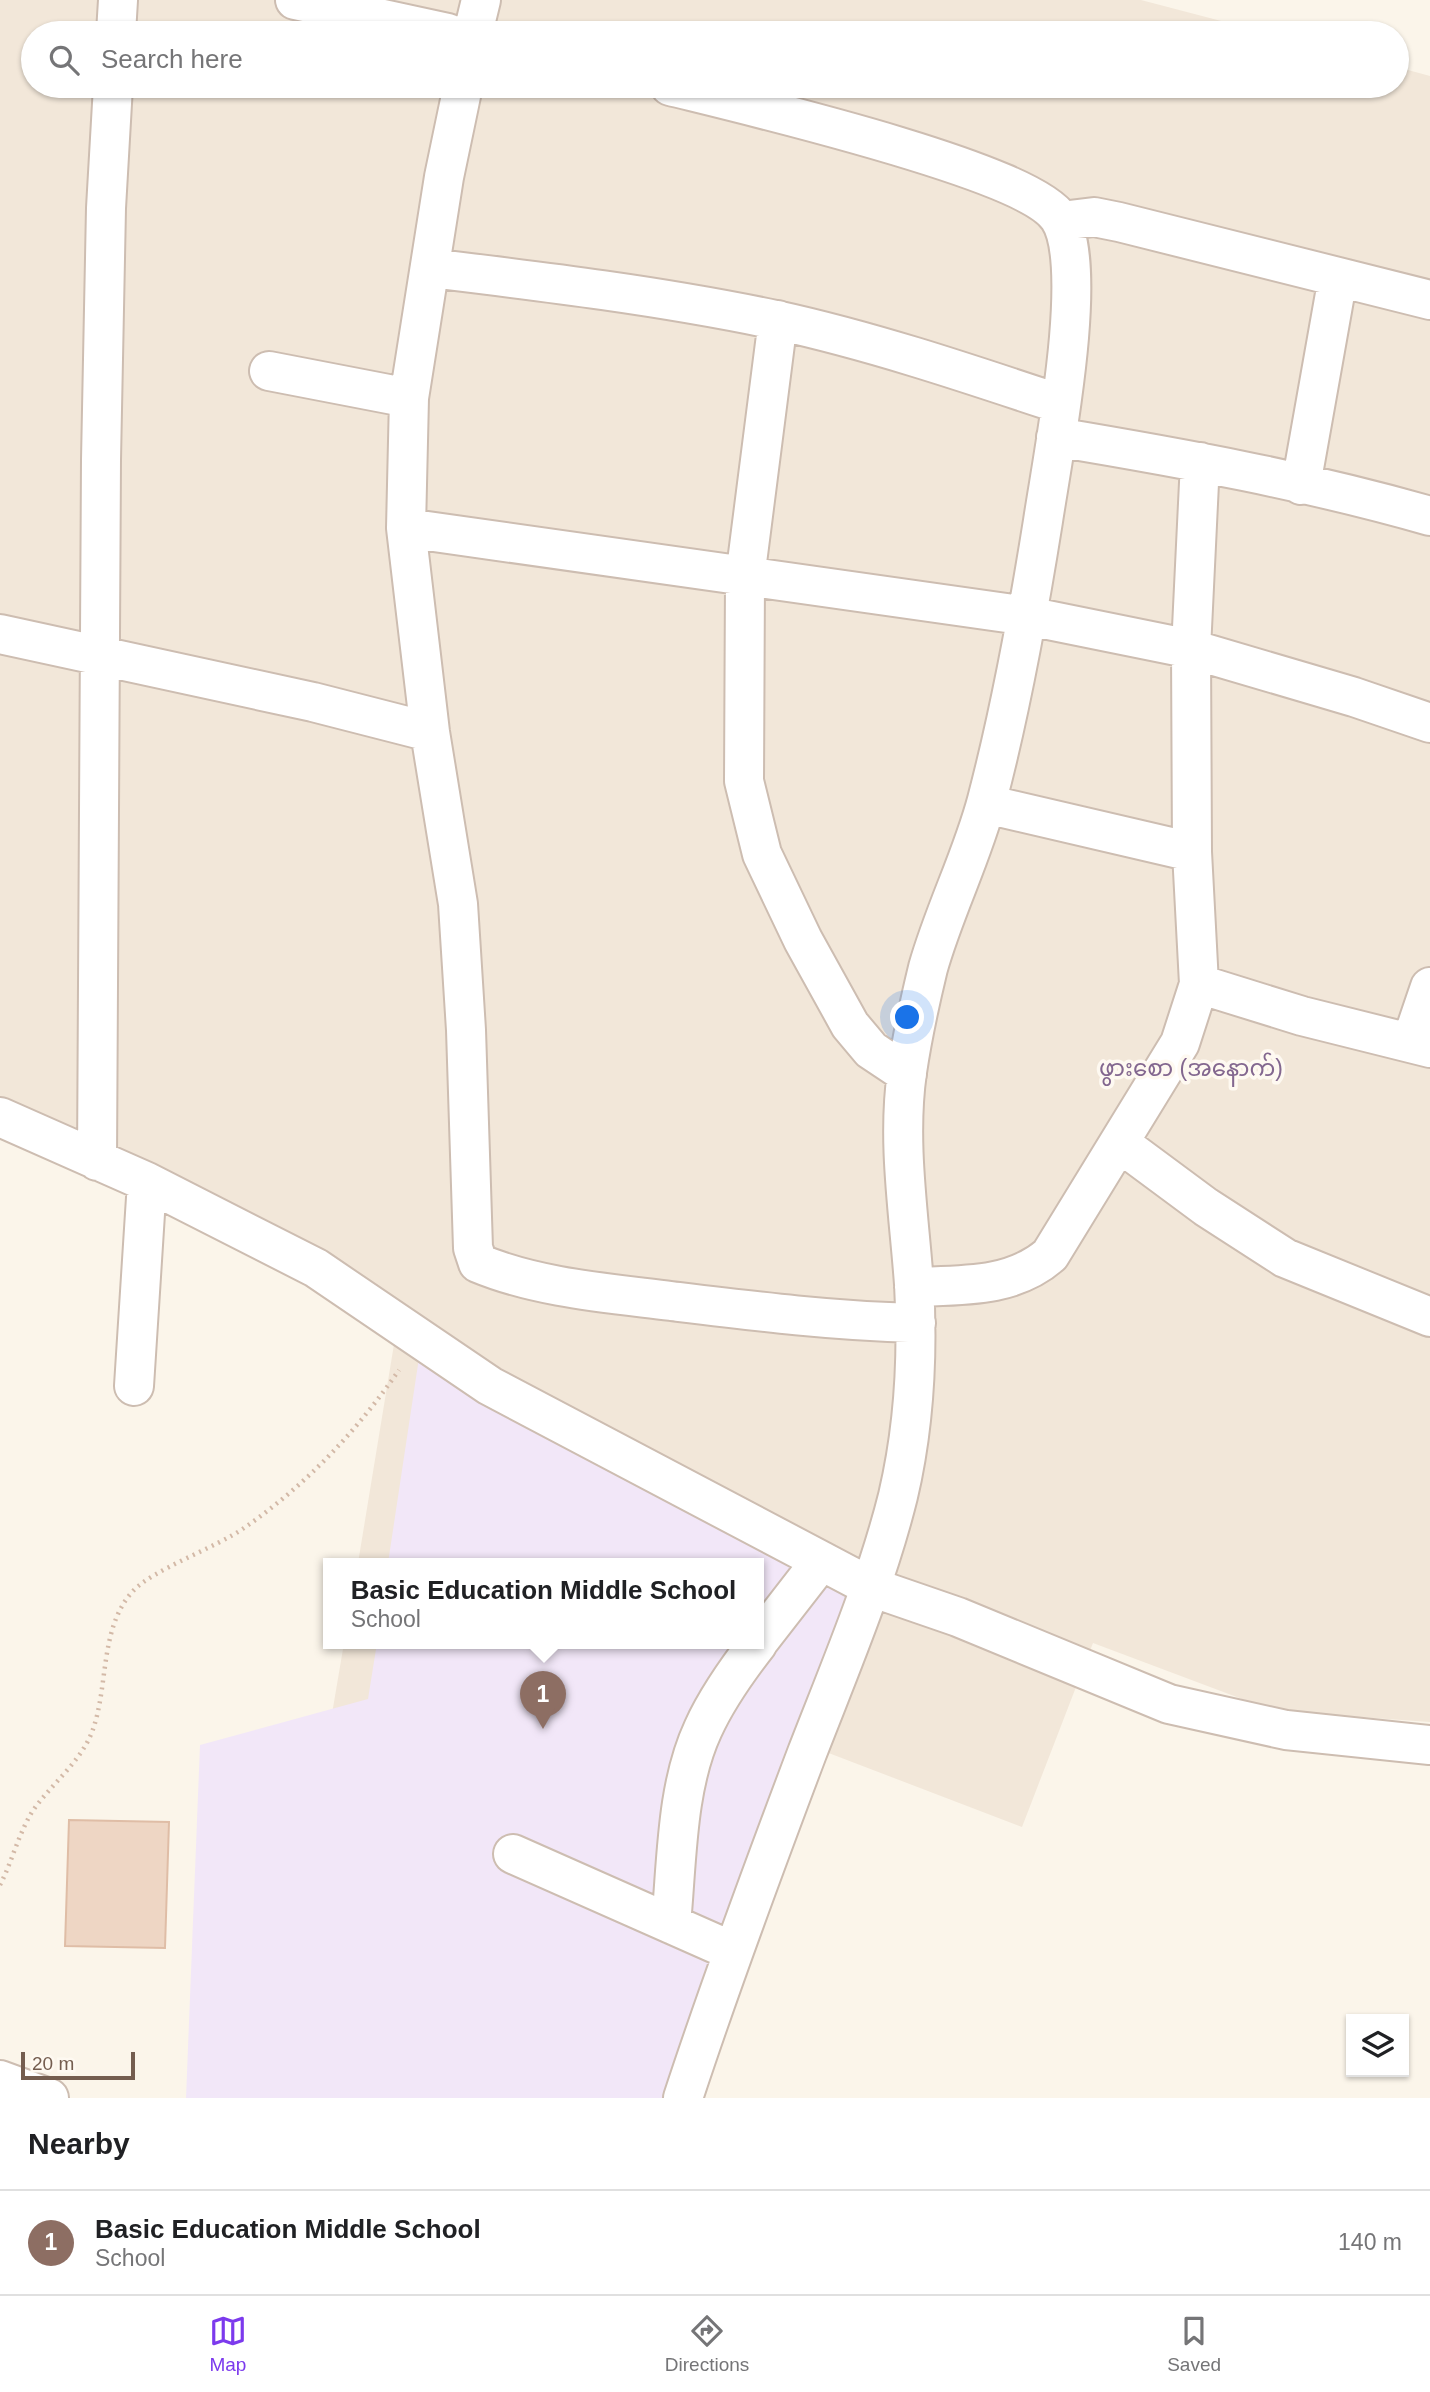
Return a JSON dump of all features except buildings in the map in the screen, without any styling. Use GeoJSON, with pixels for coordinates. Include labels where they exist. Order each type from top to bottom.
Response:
{"type":"FeatureCollection","features":[{"type":"Feature","properties":{"kind":"street"},"geometry":{"type":"LineString","coordinates":[[117,21],[118,0]]}},
{"type":"Feature","properties":{"kind":"street"},"geometry":{"type":"LineString","coordinates":[[295,0],[392,21]]}},
{"type":"Feature","properties":{"kind":"street"},"geometry":{"type":"LineString","coordinates":[[476,21],[481,0]]}},
{"type":"Feature","properties":{"kind":"street"},"geometry":{"type":"LineString","coordinates":[[97,1161],[105,222],[112,98]]}},
{"type":"Feature","properties":{"kind":"street"},"geometry":{"type":"LineString","coordinates":[[461,98],[409,398],[406,528],[430,732],[458,904],[466,1030],[471,1221],[473,1248],[478,1263],[500,1272],[582,1290],[837,1321],[915,1305],[1007,1280],[1035,1268],[1050,1255],[1121,1144],[1180,1043],[1199,984],[1192,852],[1191,649],[1200,461]]}},
{"type":"Feature","properties":{"kind":"street"},"geometry":{"type":"LineString","coordinates":[[683,2098],[732,1951],[871,1587],[899,1493],[911,1423],[915,1305],[902,1131],[907,1074],[929,966],[986,804],[1028,617],[1058,420],[1073,293],[1069,239],[1061,221],[1050,208],[1027,195],[962,168],[834,127],[718,98]]}},
{"type":"Feature","properties":{"kind":"street"},"geometry":{"type":"LineString","coordinates":[[1061,221],[1094,217],[1119,222],[1430,300]]}},
{"type":"Feature","properties":{"kind":"street"},"geometry":{"type":"LineString","coordinates":[[430,268],[667,299],[778,320],[975,376],[1058,420],[1200,461],[1301,485],[1353,494],[1430,516]]}},
{"type":"Feature","properties":{"kind":"street"},"geometry":{"type":"LineString","coordinates":[[1301,485],[1338,277]]}},
{"type":"Feature","properties":{"kind":"street"},"geometry":{"type":"LineString","coordinates":[[778,320],[745,578],[744,781],[762,854],[803,940],[850,1025],[871,1050],[907,1074]]}},
{"type":"Feature","properties":{"kind":"street"},"geometry":{"type":"LineString","coordinates":[[269,372],[409,398]]}},
{"type":"Feature","properties":{"kind":"street"},"geometry":{"type":"LineString","coordinates":[[406,528],[1028,617],[1191,649],[1354,697],[1430,723]]}},
{"type":"Feature","properties":{"kind":"street"},"geometry":{"type":"LineString","coordinates":[[0,634],[100,658],[313,702],[430,732]]}},
{"type":"Feature","properties":{"kind":"street"},"geometry":{"type":"LineString","coordinates":[[986,804],[1192,852]]}},
{"type":"Feature","properties":{"kind":"street"},"geometry":{"type":"LineString","coordinates":[[1199,984],[1302,1016],[1421,1045],[1430,987]]}},
{"type":"Feature","properties":{"kind":"street"},"geometry":{"type":"LineString","coordinates":[[0,1117],[147,1182],[316,1268],[490,1386],[871,1587],[958,1617],[1169,1704],[1286,1730],[1430,1745]]}},
{"type":"Feature","properties":{"kind":"street"},"geometry":{"type":"LineString","coordinates":[[1121,1144],[1206,1207],[1285,1258],[1430,1317]]}},
{"type":"Feature","properties":{"kind":"street"},"geometry":{"type":"LineString","coordinates":[[134,1386],[147,1182]]}},
{"type":"Feature","properties":{"kind":"street"},"geometry":{"type":"LineString","coordinates":[[764,1635],[821,1561]]}},
{"type":"Feature","properties":{"kind":"street"},"geometry":{"type":"LineString","coordinates":[[671,1924],[685,1791],[702,1730],[736,1672],[753,1649]]}},
{"type":"Feature","properties":{"kind":"street"},"geometry":{"type":"LineString","coordinates":[[513,1854],[732,1951]]}},
{"type":"Feature","properties":{"kind":"street"},"geometry":{"type":"LineString","coordinates":[[0,2080],[49,2098]]}},
{"type":"Feature","properties":{"kind":"path"},"geometry":{"type":"LineString","coordinates":[[0,1885],[30,1815],[47,1791],[78,1757],[92,1732],[110,1638],[134,1590],[243,1529],[293,1490],[352,1432],[422,1338]]}},
{"type":"Feature","properties":{"kind":"shaded area","name":"ဖွားစော (အနောက်)"},"geometry":{"type":"Polygon","coordinates":[[[0,0],[1141,0],[1221,21],[21,21],[21,98],[1409,98],[1409,70],[1430,76],[1430,1722],[1274,1711],[1093,1643],[1022,1827],[792,1739],[313,2098],[270,2080],[343,1649],[764,1649],[764,1558],[359,1558],[398,1320],[0,1101],[0,0]]]}},
{"type":"Feature","properties":{"kind":"shaded area"},"geometry":{"type":"Polygon","coordinates":[[[422,1338],[871,1587],[681,2098],[186,2098],[200,1745],[368,1699],[376,1649],[764,1649],[764,1558],[389,1558],[422,1338]]]}},
{"type":"Feature","properties":{"kind":"place","name":"Basic Education Middle School"},"geometry":{"type":"Point","coordinates":[543,1729]}},
{"type":"Feature","properties":{"kind":"district","name":"ဖွားစော (အနောက်)"},"geometry":{"type":"Point","coordinates":[1191,1068]}}]}
